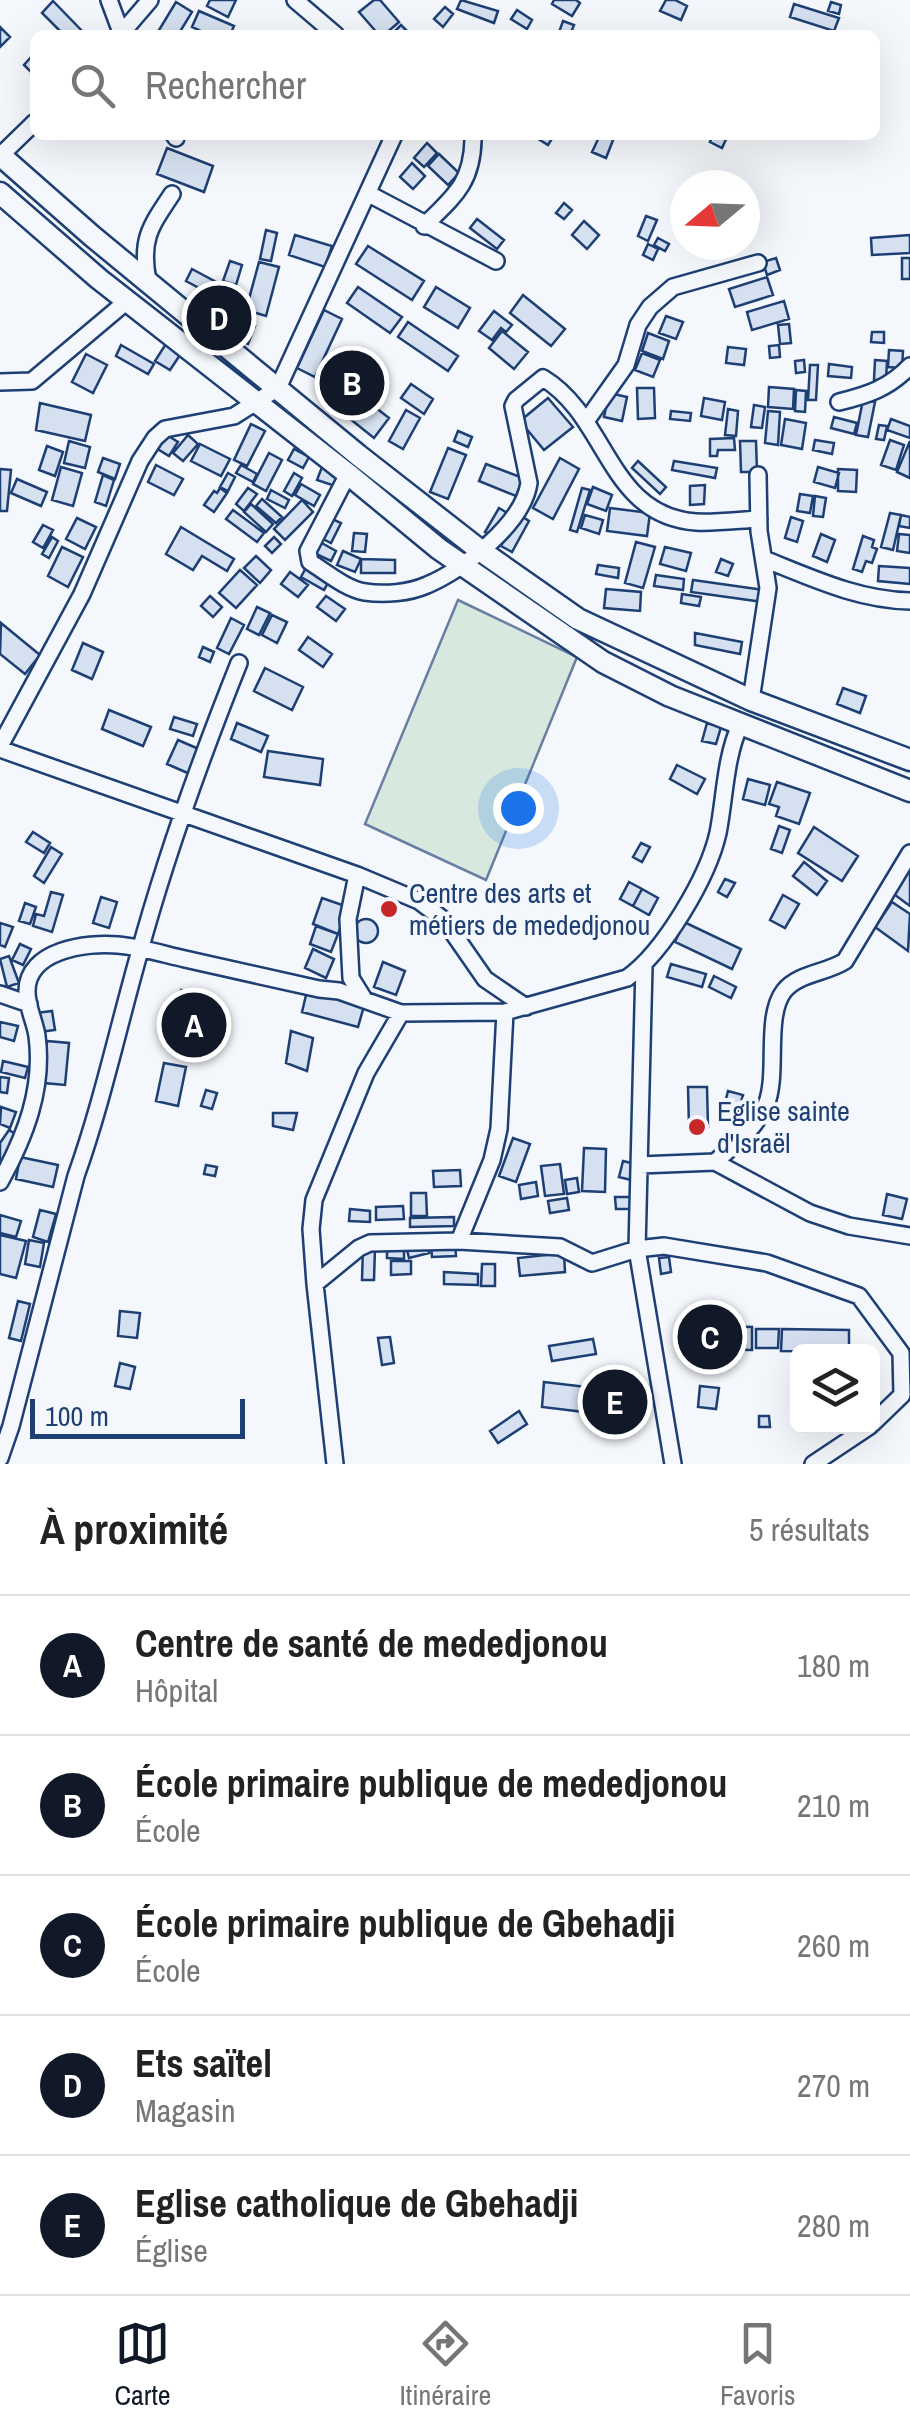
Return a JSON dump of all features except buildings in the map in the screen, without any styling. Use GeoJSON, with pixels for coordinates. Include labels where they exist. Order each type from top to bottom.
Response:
{"type":"FeatureCollection","features":[{"type":"Feature","properties":{"kind":"main road"},"geometry":{"type":"LineString","coordinates":[[0,155],[92,236],[480,551],[578,618],[751,700],[910,760]]}},
{"type":"Feature","properties":{"kind":"main road"},"geometry":{"type":"LineString","coordinates":[[0,193],[127,301],[460,564],[603,662],[670,696],[910,791]]}},
{"type":"Feature","properties":{"kind":"street"},"geometry":{"type":"LineString","coordinates":[[109,0],[119,30]]}},
{"type":"Feature","properties":{"kind":"street"},"geometry":{"type":"LineString","coordinates":[[125,30],[150,0]]}},
{"type":"Feature","properties":{"kind":"street"},"geometry":{"type":"LineString","coordinates":[[295,0],[330,30]]}},
{"type":"Feature","properties":{"kind":"street"},"geometry":{"type":"LineString","coordinates":[[0,155],[30,127]]}},
{"type":"Feature","properties":{"kind":"street"},"geometry":{"type":"LineString","coordinates":[[392,140],[278,388],[234,416],[165,429],[155,438],[140,462],[82,594],[0,748],[418,901],[444,920],[484,979],[526,1007]]}},
{"type":"Feature","properties":{"kind":"street"},"geometry":{"type":"LineString","coordinates":[[424,226],[462,187],[472,162],[473,140]]}},
{"type":"Feature","properties":{"kind":"street"},"geometry":{"type":"LineString","coordinates":[[148,280],[143,253],[149,230],[172,194]]}},
{"type":"Feature","properties":{"kind":"street"},"geometry":{"type":"LineString","coordinates":[[369,194],[496,261]]}},
{"type":"Feature","properties":{"kind":"street"},"geometry":{"type":"LineString","coordinates":[[587,420],[626,365],[638,325],[673,287],[758,264]]}},
{"type":"Feature","properties":{"kind":"street"},"geometry":{"type":"LineString","coordinates":[[0,382],[32,382],[127,301]]}},
{"type":"Feature","properties":{"kind":"street"},"geometry":{"type":"LineString","coordinates":[[839,402],[874,393],[894,382],[910,366]]}},
{"type":"Feature","properties":{"kind":"street"},"geometry":{"type":"LineString","coordinates":[[348,474],[308,551],[310,562],[362,592],[394,593],[427,585],[498,539],[527,492],[529,483],[514,414],[516,400],[543,378],[587,420],[620,481],[640,500],[669,516],[696,522],[759,519]]}},
{"type":"Feature","properties":{"kind":"street"},"geometry":{"type":"LineString","coordinates":[[751,700],[768,588],[758,475]]}},
{"type":"Feature","properties":{"kind":"street"},"geometry":{"type":"LineString","coordinates":[[764,559],[849,592],[910,601]]}},
{"type":"Feature","properties":{"kind":"street"},"geometry":{"type":"LineString","coordinates":[[0,1458],[140,949],[210,736],[240,663]]}},
{"type":"Feature","properties":{"kind":"street"},"geometry":{"type":"LineString","coordinates":[[0,1182],[23,1140],[38,1063],[26,989],[31,974],[60,950],[118,944],[339,990],[402,1013],[504,1012],[627,978],[644,966],[672,927],[706,866],[717,837],[731,752],[740,724]]}},
{"type":"Feature","properties":{"kind":"street"},"geometry":{"type":"LineString","coordinates":[[715,1162],[756,1124],[768,1100],[777,1007],[782,993],[796,980],[831,970],[845,961],[910,852]]}},
{"type":"Feature","properties":{"kind":"street"},"geometry":{"type":"LineString","coordinates":[[356,876],[348,919],[351,978],[364,1000]]}},
{"type":"Feature","properties":{"kind":"street"},"geometry":{"type":"LineString","coordinates":[[644,966],[637,1249],[673,1464]]}},
{"type":"Feature","properties":{"kind":"street"},"geometry":{"type":"LineString","coordinates":[[0,994],[29,1004]]}},
{"type":"Feature","properties":{"kind":"street"},"geometry":{"type":"LineString","coordinates":[[459,1241],[492,1160],[499,1129],[504,1012]]}},
{"type":"Feature","properties":{"kind":"street"},"geometry":{"type":"LineString","coordinates":[[335,1464],[314,1284],[314,1200],[366,1073],[402,1013]]}},
{"type":"Feature","properties":{"kind":"street"},"geometry":{"type":"LineString","coordinates":[[640,1165],[715,1162],[810,1213],[848,1226],[910,1236]]}},
{"type":"Feature","properties":{"kind":"street"},"geometry":{"type":"LineString","coordinates":[[314,1284],[364,1246],[459,1241],[560,1246],[592,1262],[664,1246],[767,1263],[860,1296],[901,1353],[902,1395],[880,1416]]}},
{"type":"Feature","properties":{"kind":"street"},"geometry":{"type":"LineString","coordinates":[[814,1464],[858,1434]]}},
{"type":"Feature","properties":{"kind":"shaded area"},"geometry":{"type":"Polygon","coordinates":[[[458,600],[577,657],[486,880],[365,824],[458,600]]]}},
{"type":"Feature","properties":{"kind":"place","name":"Ets saïtel"},"geometry":{"type":"Point","coordinates":[219,318]}},
{"type":"Feature","properties":{"kind":"place","name":"École primaire publique de mededjonou"},"geometry":{"type":"Point","coordinates":[352,383]}},
{"type":"Feature","properties":{"kind":"place","name":"Centre des arts et métiers de mededjonou"},"geometry":{"type":"Point","coordinates":[389,909]}},
{"type":"Feature","properties":{"kind":"place","name":"Centre de santé de mededjonou"},"geometry":{"type":"Point","coordinates":[194,1025]}},
{"type":"Feature","properties":{"kind":"place","name":"Eglise sainte d'Israël"},"geometry":{"type":"Point","coordinates":[697,1127]}},
{"type":"Feature","properties":{"kind":"place","name":"École primaire publique de Gbehadji"},"geometry":{"type":"Point","coordinates":[710,1337]}},
{"type":"Feature","properties":{"kind":"place","name":"Eglise catholique de Gbehadji"},"geometry":{"type":"Point","coordinates":[615,1402]}}]}
